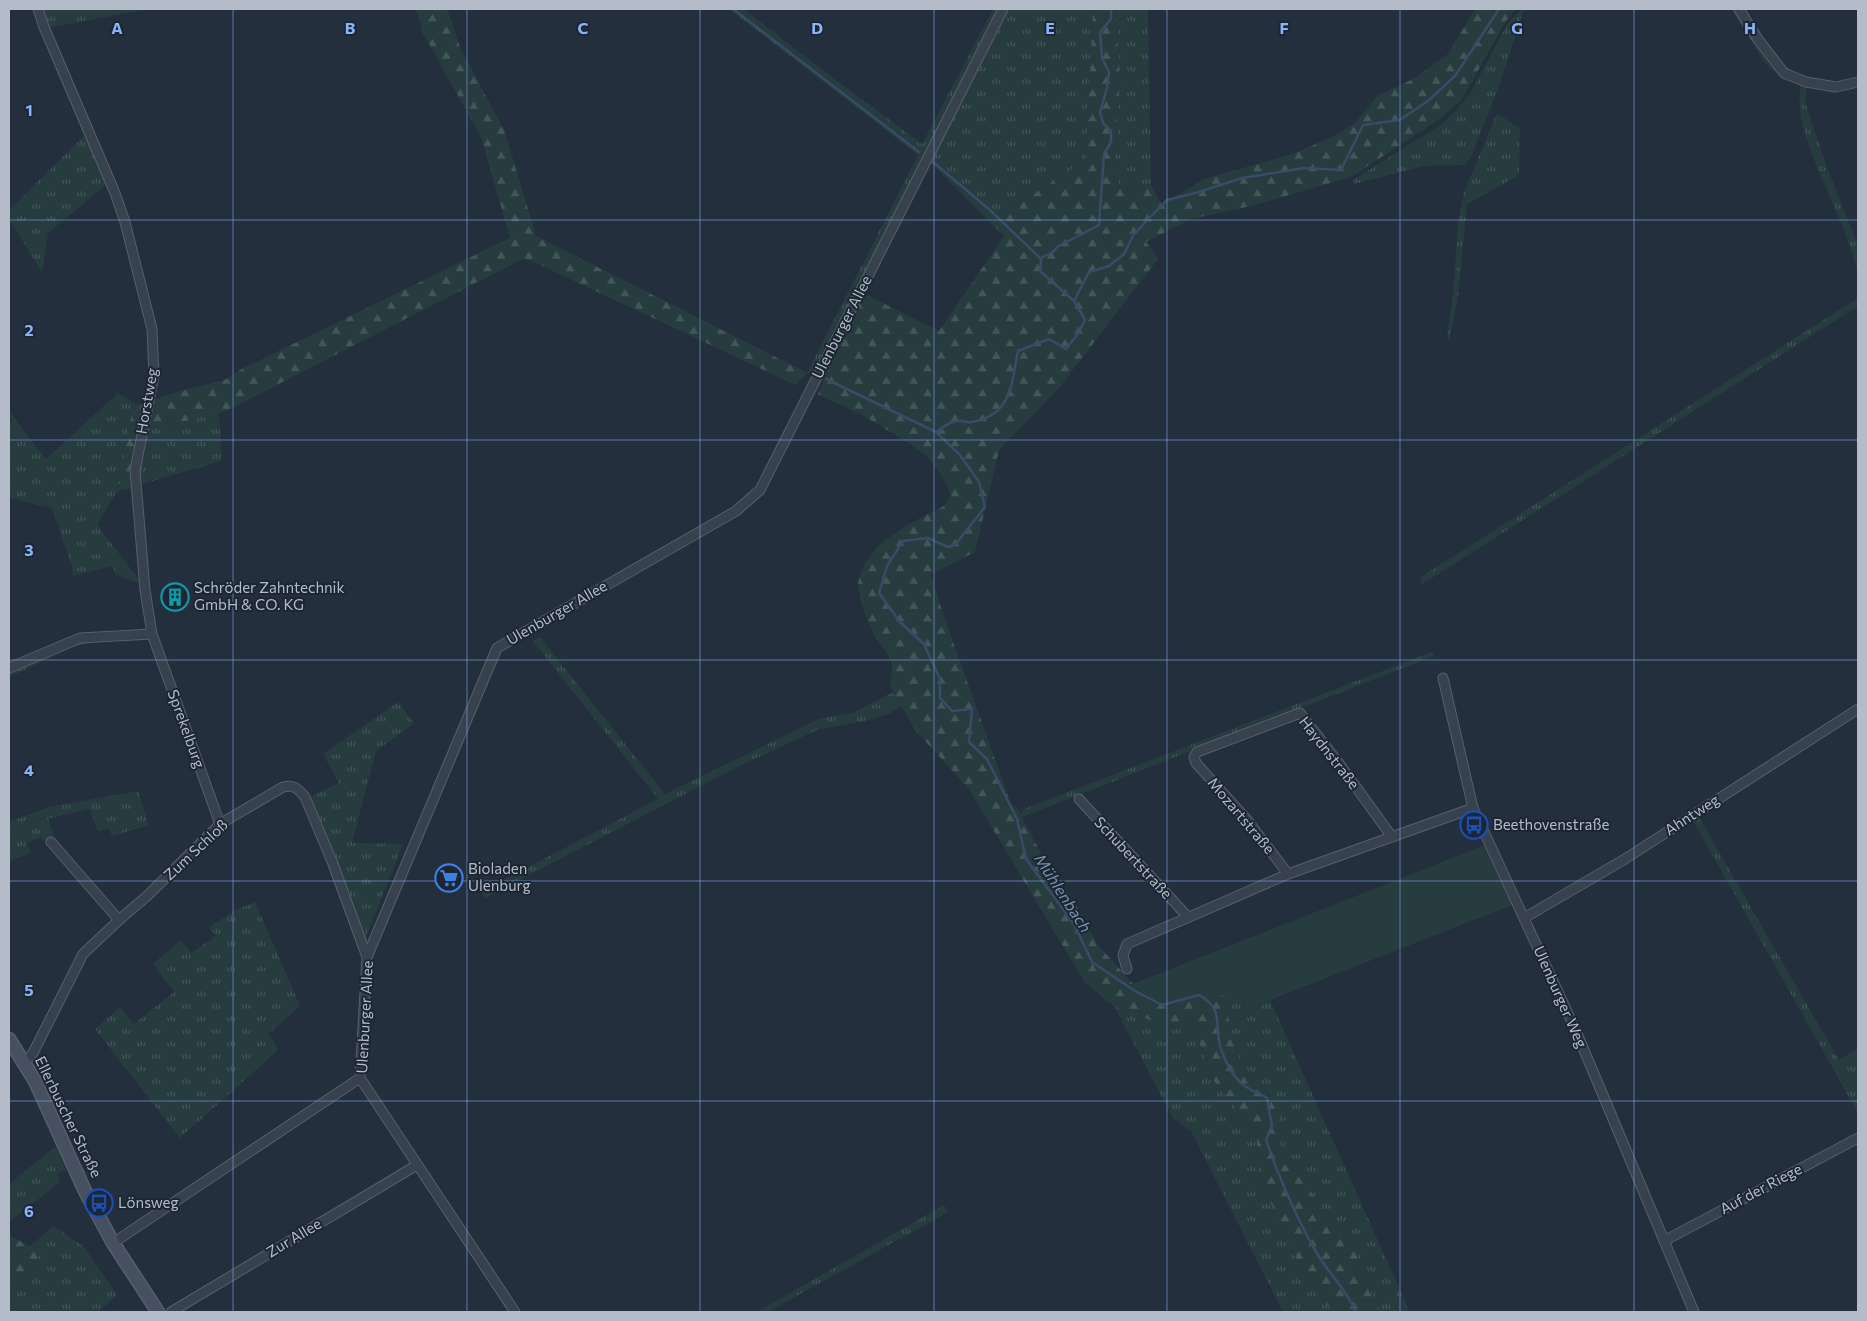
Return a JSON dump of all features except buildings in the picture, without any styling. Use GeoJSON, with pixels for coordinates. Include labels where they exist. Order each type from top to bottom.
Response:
{"type":"FeatureCollection","features":[{"type":"Feature","properties":{"kind":"main road","name":"Ellerbuscher Straße"},"geometry":{"type":"LineString","coordinates":[[9,1039],[38,1088],[85,1191],[113,1243],[158,1312]]}},
{"type":"Feature","properties":{"kind":"street","name":"Horstweg"},"geometry":{"type":"LineString","coordinates":[[38,9],[118,200],[152,329],[154,376],[135,470],[142,562],[152,634]]}},
{"type":"Feature","properties":{"kind":"street","name":"Ulenburger Allee"},"geometry":{"type":"LineString","coordinates":[[515,1312],[360,1078],[367,957],[496,648],[736,511],[760,490],[1003,9]]}},
{"type":"Feature","properties":{"kind":"street"},"geometry":{"type":"LineString","coordinates":[[1739,9],[1762,45],[1784,73],[1806,82],[1836,86],[1858,82]]}},
{"type":"Feature","properties":{"kind":"street"},"geometry":{"type":"LineString","coordinates":[[9,668],[80,638],[152,634]]}},
{"type":"Feature","properties":{"kind":"street","name":"Sprekelburg"},"geometry":{"type":"LineString","coordinates":[[152,634],[220,824]]}},
{"type":"Feature","properties":{"kind":"street","name":"Ulenburger Weg"},"geometry":{"type":"LineString","coordinates":[[1443,678],[1473,808],[1576,1031],[1694,1312]]}},
{"type":"Feature","properties":{"kind":"street","name":"Ahntweg"},"geometry":{"type":"LineString","coordinates":[[1524,918],[1625,859],[1858,709]]}},
{"type":"Feature","properties":{"kind":"street","name":"Haydnstraße"},"geometry":{"type":"LineString","coordinates":[[1194,757],[1197,752],[1300,713],[1392,837]]}},
{"type":"Feature","properties":{"kind":"street","name":"Mozartstraße"},"geometry":{"type":"LineString","coordinates":[[1194,757],[1196,763],[1248,821],[1288,874]]}},
{"type":"Feature","properties":{"kind":"street","name":"Zum Schloß"},"geometry":{"type":"LineString","coordinates":[[24,1063],[33,1053],[83,954],[147,896],[220,824],[283,787],[291,785],[297,788],[305,797],[367,957]]}},
{"type":"Feature","properties":{"kind":"street","name":"Schubertstraße"},"geometry":{"type":"LineString","coordinates":[[1078,799],[1188,917]]}},
{"type":"Feature","properties":{"kind":"street"},"geometry":{"type":"LineString","coordinates":[[1127,969],[1122,955],[1127,944],[1288,874],[1473,808]]}},
{"type":"Feature","properties":{"kind":"street"},"geometry":{"type":"LineString","coordinates":[[50,842],[119,920]]}},
{"type":"Feature","properties":{"kind":"street"},"geometry":{"type":"LineString","coordinates":[[113,1243],[360,1078]]}},
{"type":"Feature","properties":{"kind":"street","name":"Auf der Riege"},"geometry":{"type":"LineString","coordinates":[[1664,1241],[1858,1138]]}},
{"type":"Feature","properties":{"kind":"street","name":"Zur Allee"},"geometry":{"type":"LineString","coordinates":[[172,1312],[417,1164]]}},
{"type":"Feature","properties":{"kind":"green space"},"geometry":{"type":"Polygon","coordinates":[[[35,9],[148,9],[47,28],[121,197],[135,245],[128,243],[108,183],[48,233],[42,272],[9,219],[9,210],[86,134],[35,9]]]}},
{"type":"Feature","properties":{"kind":"green space"},"geometry":{"type":"Polygon","coordinates":[[[416,9],[447,9],[461,50],[504,130],[536,236],[807,373],[796,385],[530,260],[522,259],[226,411],[219,412],[222,461],[117,491],[97,525],[137,577],[139,583],[116,575],[112,566],[73,576],[72,567],[52,508],[9,498],[9,423],[13,421],[9,416],[9,411],[46,459],[118,393],[137,405],[184,390],[225,380],[240,370],[510,238],[482,139],[423,33],[416,9]]]}},
{"type":"Feature","properties":{"kind":"green space"},"geometry":{"type":"Polygon","coordinates":[[[416,9],[447,9],[461,50],[504,130],[536,236],[807,373],[796,385],[530,260],[522,259],[226,411],[185,421],[146,425],[137,468],[138,487],[117,491],[131,418],[137,405],[184,390],[225,380],[240,370],[510,238],[482,139],[423,33],[416,9]]]}},
{"type":"Feature","properties":{"kind":"green space"},"geometry":{"type":"Polygon","coordinates":[[[729,9],[744,9],[922,144],[993,9],[1093,9],[1086,160],[990,222],[931,163],[865,294],[824,381],[807,373],[918,155],[729,9]]]}},
{"type":"Feature","properties":{"kind":"green space"},"geometry":{"type":"Polygon","coordinates":[[[1093,9],[1116,9],[1120,78],[1115,161],[1119,184],[1131,187],[1151,185],[1162,205],[1204,179],[1293,154],[1336,135],[1356,122],[1377,96],[1415,78],[1448,54],[1475,9],[1516,9],[1506,21],[1462,99],[1440,119],[1351,177],[1251,206],[1191,219],[1146,242],[1158,259],[1058,389],[999,450],[975,552],[931,574],[942,611],[1011,804],[1018,809],[1055,881],[1070,895],[1098,945],[1144,996],[1157,1003],[1218,994],[1228,1014],[1232,1041],[1248,1077],[1266,1089],[1278,1115],[1281,1153],[1348,1240],[1362,1264],[1367,1285],[1381,1312],[1332,1312],[1290,1249],[1260,1177],[1256,1133],[1213,1080],[1194,1028],[1155,1022],[1114,1006],[1085,983],[969,789],[916,731],[893,692],[890,685],[891,662],[888,654],[876,639],[860,598],[858,582],[864,565],[880,544],[909,524],[944,506],[951,495],[942,476],[929,458],[909,443],[864,416],[818,394],[865,294],[939,331],[1004,236],[990,222],[1086,160],[1093,9]]]}},
{"type":"Feature","properties":{"kind":"green space"},"geometry":{"type":"Polygon","coordinates":[[[1116,9],[1148,9],[1151,185],[1131,187],[1119,184],[1115,161],[1120,78],[1116,9]]]}},
{"type":"Feature","properties":{"kind":"green space"},"geometry":{"type":"Polygon","coordinates":[[[1524,9],[1498,89],[1470,159],[1464,165],[1424,166],[1354,184],[1353,180],[1445,122],[1470,94],[1508,23],[1524,9]]]}},
{"type":"Feature","properties":{"kind":"green space"},"geometry":{"type":"Polygon","coordinates":[[[1731,9],[1745,9],[1776,55],[1790,70],[1804,76],[1801,85],[1784,80],[1765,63],[1731,9]]]}},
{"type":"Feature","properties":{"kind":"green space"},"geometry":{"type":"Polygon","coordinates":[[[1801,85],[1807,88],[1805,102],[1826,165],[1858,246],[1858,272],[1843,227],[1810,150],[1801,116],[1799,100],[1801,85]]]}},
{"type":"Feature","properties":{"kind":"green space"},"geometry":{"type":"Polygon","coordinates":[[[1497,113],[1520,129],[1519,175],[1467,204],[1458,297],[1449,342],[1447,337],[1453,294],[1458,224],[1464,192],[1497,113]]]}},
{"type":"Feature","properties":{"kind":"green space"},"geometry":{"type":"Polygon","coordinates":[[[1858,298],[1858,306],[1421,585],[1421,577],[1858,298]]]}},
{"type":"Feature","properties":{"kind":"green space"},"geometry":{"type":"Polygon","coordinates":[[[88,633],[89,643],[76,646],[9,677],[9,662],[80,634],[88,633]]]}},
{"type":"Feature","properties":{"kind":"green space"},"geometry":{"type":"Polygon","coordinates":[[[540,637],[665,794],[819,719],[855,712],[893,692],[901,706],[889,714],[861,722],[819,729],[735,768],[485,898],[481,892],[658,799],[533,641],[540,637]]]}},
{"type":"Feature","properties":{"kind":"green space"},"geometry":{"type":"Polygon","coordinates":[[[1432,652],[1434,656],[1022,817],[1021,814],[1024,809],[1432,652]]]}},
{"type":"Feature","properties":{"kind":"green space"},"geometry":{"type":"Polygon","coordinates":[[[398,702],[414,723],[376,751],[352,843],[403,844],[365,940],[308,798],[339,783],[323,754],[398,702]]]}},
{"type":"Feature","properties":{"kind":"green space"},"geometry":{"type":"Polygon","coordinates":[[[138,791],[149,825],[112,836],[109,828],[98,831],[89,809],[48,819],[54,836],[43,841],[41,837],[27,843],[31,853],[9,861],[9,822],[49,807],[138,791]]]}},
{"type":"Feature","properties":{"kind":"green space"},"geometry":{"type":"Polygon","coordinates":[[[1697,814],[1839,1060],[1858,1048],[1858,1113],[1691,817],[1697,814]]]}},
{"type":"Feature","properties":{"kind":"green space"},"geometry":{"type":"Polygon","coordinates":[[[1485,845],[1512,905],[1270,1000],[1247,1012],[1242,998],[1218,994],[1157,1003],[1144,996],[1133,984],[1485,845]]]}},
{"type":"Feature","properties":{"kind":"green space"},"geometry":{"type":"Polygon","coordinates":[[[255,902],[300,1006],[269,1034],[278,1050],[180,1138],[95,1029],[120,1007],[134,1024],[174,992],[153,964],[181,940],[191,953],[216,936],[209,927],[238,909],[255,902]]]}},
{"type":"Feature","properties":{"kind":"green space"},"geometry":{"type":"Polygon","coordinates":[[[1218,994],[1242,998],[1247,1012],[1270,1000],[1410,1312],[1381,1312],[1367,1285],[1362,1264],[1348,1240],[1281,1153],[1278,1115],[1266,1089],[1248,1077],[1232,1041],[1228,1014],[1218,994]]]}},
{"type":"Feature","properties":{"kind":"green space"},"geometry":{"type":"Polygon","coordinates":[[[1114,1006],[1155,1022],[1194,1028],[1213,1080],[1256,1133],[1260,1177],[1290,1249],[1332,1312],[1283,1312],[1191,1131],[1173,1118],[1114,1006]]]}},
{"type":"Feature","properties":{"kind":"green space"},"geometry":{"type":"Polygon","coordinates":[[[56,1146],[66,1170],[57,1174],[60,1182],[9,1222],[9,1184],[56,1146]]]}},
{"type":"Feature","properties":{"kind":"green space"},"geometry":{"type":"Polygon","coordinates":[[[944,1205],[948,1212],[768,1312],[757,1312],[944,1205]]]}},
{"type":"Feature","properties":{"kind":"green space"},"geometry":{"type":"Polygon","coordinates":[[[54,1226],[84,1247],[117,1295],[98,1312],[9,1312],[9,1302],[41,1253],[29,1247],[54,1226]]]}},
{"type":"Feature","properties":{"kind":"green space"},"geometry":{"type":"Polygon","coordinates":[[[9,1235],[41,1253],[9,1302],[9,1235]]]}},
{"type":"Feature","properties":{"kind":"waterway"},"geometry":{"type":"LineString","coordinates":[[733,9],[919,152]]}},
{"type":"Feature","properties":{"kind":"waterway","name":"Mühlenbach"},"geometry":{"type":"LineString","coordinates":[[1111,9],[1111,19],[1100,32],[1102,58],[1109,72],[1107,88],[1100,112],[1103,123],[1111,131],[1111,142],[1104,154],[1099,225],[1057,247],[1053,252],[1041,258],[1040,271],[1074,301],[1085,320],[1077,335],[1066,349],[1049,339],[1018,351],[1011,387],[1007,397],[995,413],[972,422],[954,421],[936,432],[960,455],[979,482],[985,507],[955,545],[948,547],[928,538],[903,541],[887,566],[879,593],[900,622],[924,644],[940,679],[940,698],[952,711],[972,709],[969,742],[987,759],[1017,819],[1026,859],[1074,924],[1092,962],[1135,991],[1162,1005],[1199,995],[1213,1007],[1216,1013],[1221,1049],[1229,1067],[1234,1075],[1249,1089],[1267,1098],[1272,1126],[1266,1140],[1296,1213],[1318,1255],[1348,1297],[1356,1312]]}},
{"type":"Feature","properties":{"kind":"waterway"},"geometry":{"type":"LineString","coordinates":[[1074,301],[1089,272],[1109,266],[1124,254],[1134,234],[1167,200],[1242,178],[1304,168],[1341,170],[1363,125],[1400,120],[1429,100],[1455,76],[1499,9]]}},
{"type":"Feature","properties":{"kind":"waterway"},"geometry":{"type":"LineString","coordinates":[[933,162],[991,211],[1040,258]]}},
{"type":"Feature","properties":{"kind":"waterway"},"geometry":{"type":"LineString","coordinates":[[826,379],[936,432]]}},
{"type":"Feature","properties":{"kind":"place","name":"Schröder Zahntechnik GmbH & CO. KG"},"geometry":{"type":"Point","coordinates":[175,597]}},
{"type":"Feature","properties":{"kind":"place","name":"Beethovenstraße"},"geometry":{"type":"Point","coordinates":[1474,825]}},
{"type":"Feature","properties":{"kind":"place","name":"Bioladen Ulenburg"},"geometry":{"type":"Point","coordinates":[449,878]}},
{"type":"Feature","properties":{"kind":"place","name":"Lönsweg"},"geometry":{"type":"Point","coordinates":[99,1203]}}]}
